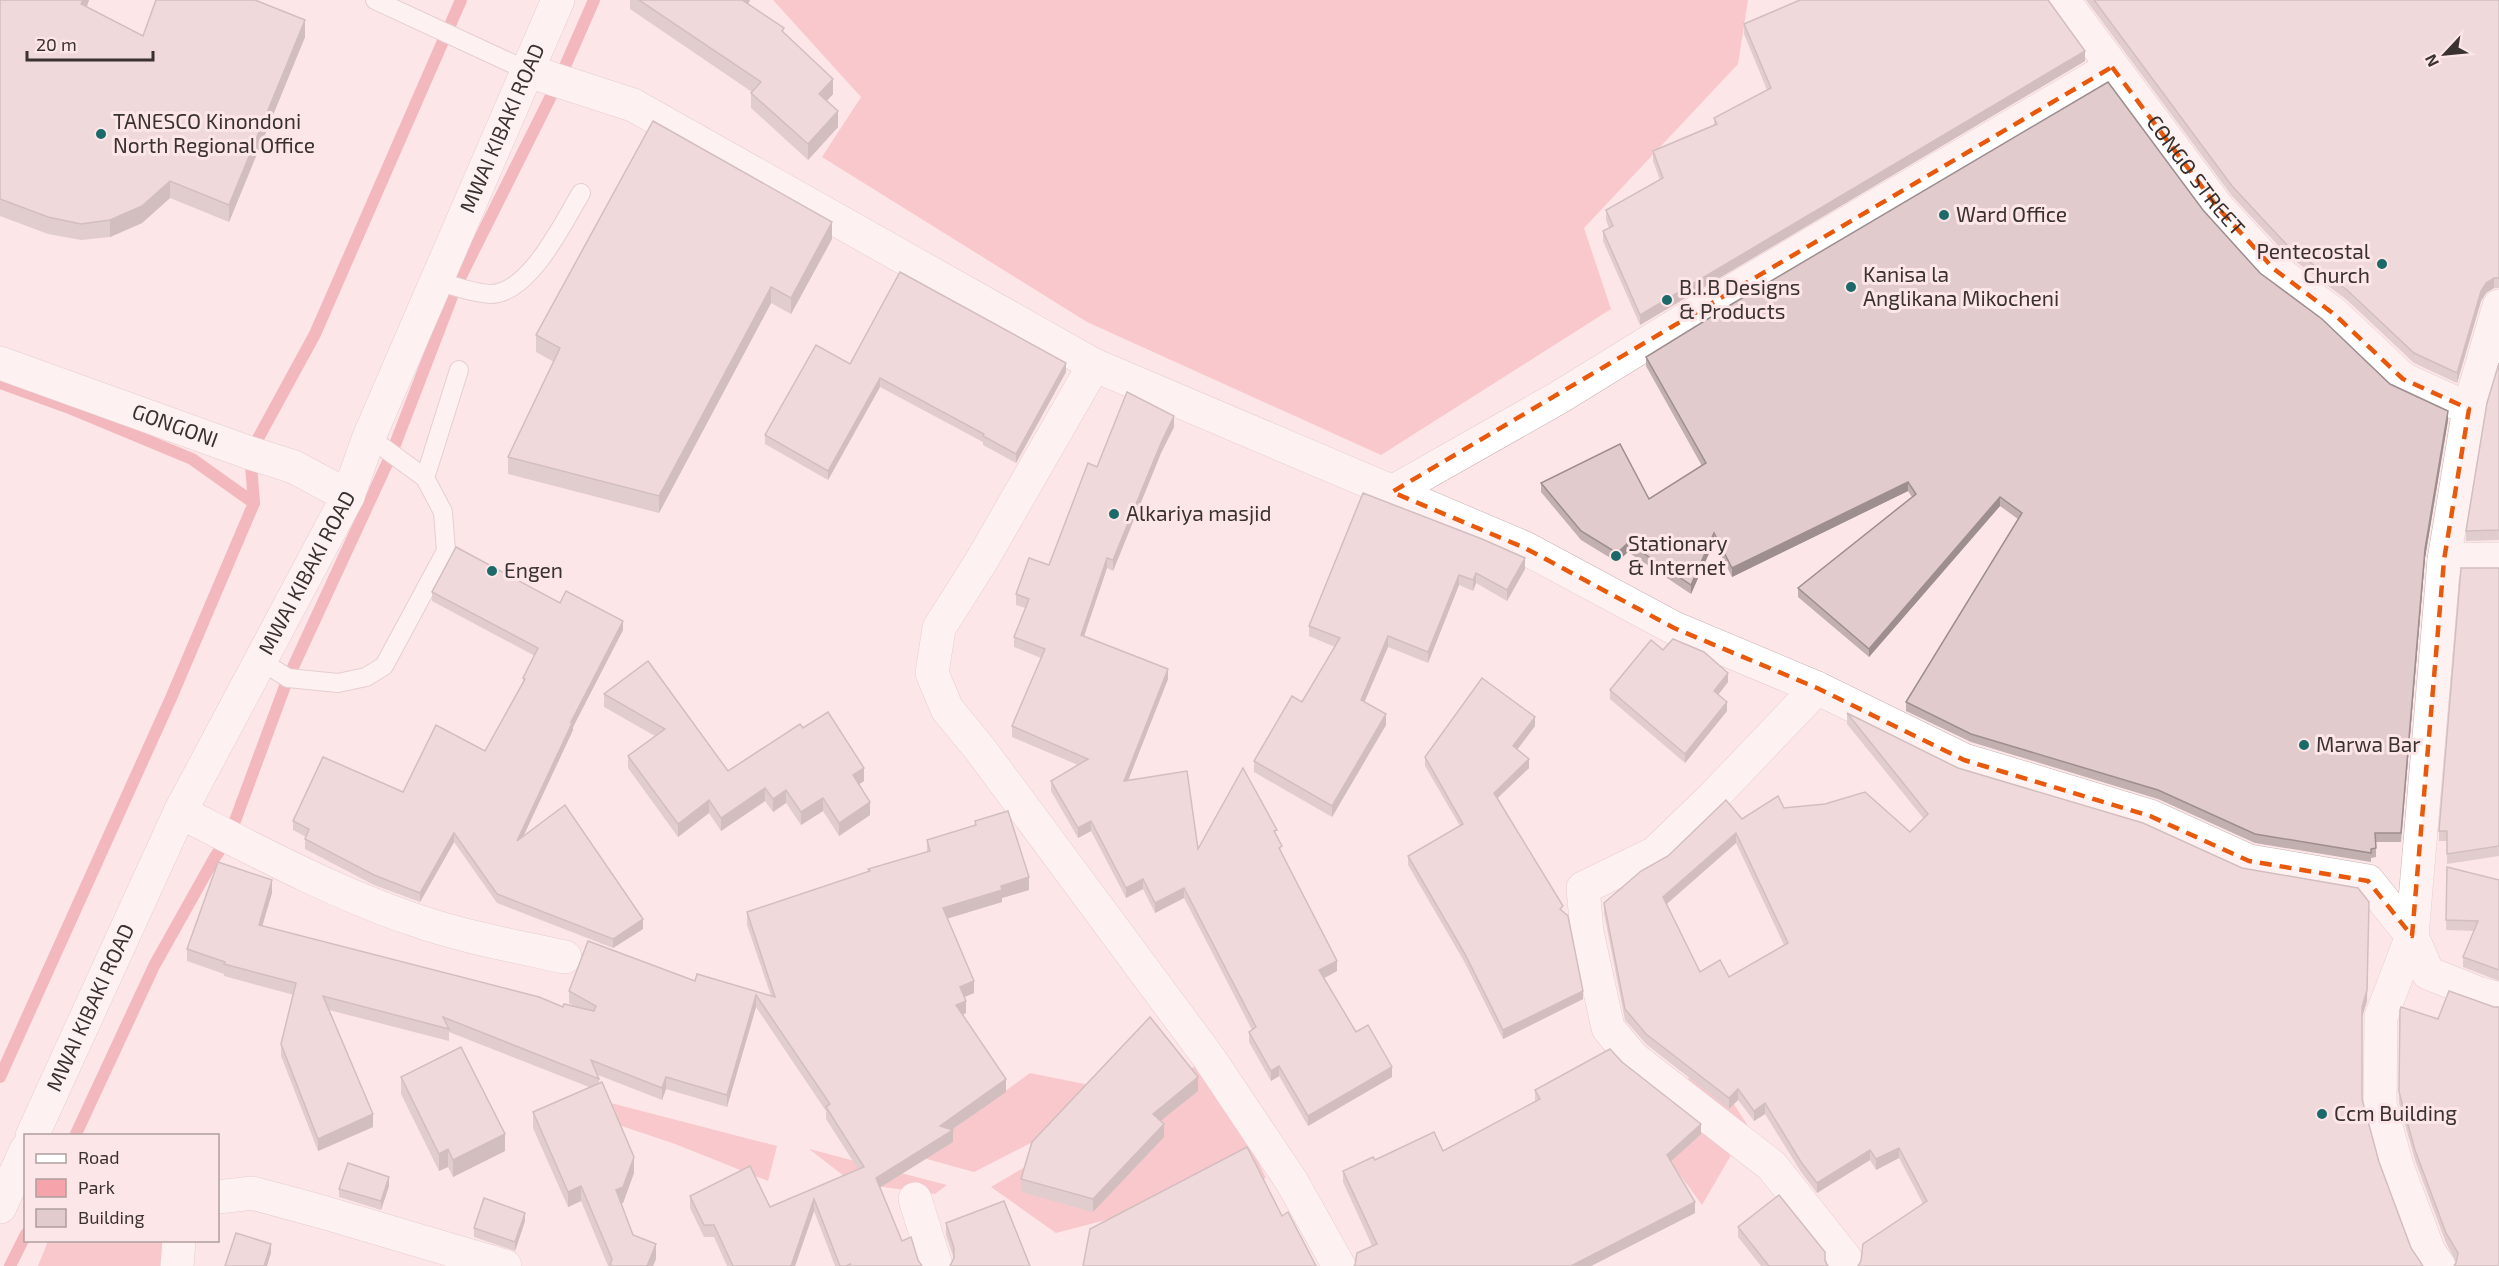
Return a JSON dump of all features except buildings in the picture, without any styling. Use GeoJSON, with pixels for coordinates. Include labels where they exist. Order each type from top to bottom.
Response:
{"type":"FeatureCollection","features":[{"type":"Feature","properties":{"kind":"street","name":"MWAI KIBAKI ROAD"},"geometry":{"type":"LineString","coordinates":[[33,1134],[180,812],[348,496],[369,437],[558,0]]}},
{"type":"Feature","properties":{"kind":"street","name":"CONGO STREET"},"geometry":{"type":"LineString","coordinates":[[2063,0],[2218,208],[2274,269],[2334,314],[2403,379],[2469,409]]}},
{"type":"Feature","properties":{"kind":"street"},"geometry":{"type":"LineString","coordinates":[[1392,492],[1558,398],[1878,204],[2112,67]]}},
{"type":"Feature","properties":{"kind":"street"},"geometry":{"type":"LineString","coordinates":[[528,71],[633,105],[1094,365],[1525,548],[1674,628],[1817,688],[1964,760],[2150,816],[2249,861],[2368,881],[2412,936],[2428,973],[2499,999]]}},
{"type":"Feature","properties":{"kind":"street"},"geometry":{"type":"LineString","coordinates":[[2430,1261],[2397,1166],[2380,1105],[2381,1017],[2412,936],[2444,560],[2469,409],[2499,306]]}},
{"type":"Feature","properties":{"kind":"street","name":"GONGONI"},"geometry":{"type":"LineString","coordinates":[[0,363],[250,453],[294,466],[348,496]]}},
{"type":"Feature","properties":{"kind":"street"},"geometry":{"type":"LineString","coordinates":[[1094,365],[982,560],[939,628],[932,673],[947,709],[980,749],[1209,1058],[1292,1182],[1339,1266]]}},
{"type":"Feature","properties":{"kind":"street"},"geometry":{"type":"LineString","coordinates":[[2444,560],[2499,559]]}},
{"type":"Feature","properties":{"kind":"street"},"geometry":{"type":"LineString","coordinates":[[1817,688],[1714,796],[1655,853],[1582,888],[1587,932],[1608,1028],[1633,1058],[1772,1166],[1845,1258],[1843,1266]]}},
{"type":"Feature","properties":{"kind":"street"},"geometry":{"type":"LineString","coordinates":[[180,812],[330,885],[408,918],[480,939],[565,957]]}},
{"type":"Feature","properties":{"kind":"street"},"geometry":{"type":"LineString","coordinates":[[0,1206],[13,1164]]}},
{"type":"Feature","properties":{"kind":"street"},"geometry":{"type":"LineString","coordinates":[[219,1197],[252,1193],[505,1266]]}},
{"type":"Feature","properties":{"kind":"street"},"geometry":{"type":"LineString","coordinates":[[915,1199],[936,1266]]}},
{"type":"Feature","properties":{"kind":"street"},"geometry":{"type":"LineString","coordinates":[[177,1266],[179,1242]]}},
{"type":"Feature","properties":{"kind":"lane"},"geometry":{"type":"LineString","coordinates":[[375,0],[528,71]]}},
{"type":"Feature","properties":{"kind":"lane"},"geometry":{"type":"LineString","coordinates":[[436,281],[491,294],[513,288],[547,251],[580,193]]}},
{"type":"Feature","properties":{"kind":"lane"},"geometry":{"type":"LineString","coordinates":[[425,478],[459,370]]}},
{"type":"Feature","properties":{"kind":"lane"},"geometry":{"type":"LineString","coordinates":[[261,661],[288,678],[338,684],[366,677],[384,666],[446,551],[442,512],[425,478],[369,437]]}},
{"type":"Feature","properties":{"kind":"highlighted area"},"geometry":{"type":"Polygon","coordinates":[[[2112,67],[2218,208],[2274,269],[2334,314],[2403,379],[2469,409],[2444,560],[2412,936],[2368,881],[2249,861],[2150,816],[1964,760],[1817,688],[1674,628],[1525,548],[1392,492],[2112,67]]]}},
{"type":"Feature","properties":{"kind":"green space"},"geometry":{"type":"Polygon","coordinates":[[[773,0],[1748,0],[1738,64],[1584,228],[1611,309],[1381,455],[1087,322],[822,157],[861,97],[773,0]]]}},
{"type":"Feature","properties":{"kind":"green space"},"geometry":{"type":"Polygon","coordinates":[[[1209,1058],[1266,1178],[1056,1233],[991,1187],[1209,1058]]]}},
{"type":"Feature","properties":{"kind":"green space"},"geometry":{"type":"Polygon","coordinates":[[[1708,1064],[1748,1126],[1702,1205],[1637,1116],[1708,1064]]]}},
{"type":"Feature","properties":{"kind":"green space"},"geometry":{"type":"Polygon","coordinates":[[[1030,1073],[1129,1093],[974,1172],[916,1156],[1030,1073]]]}},
{"type":"Feature","properties":{"kind":"green space"},"geometry":{"type":"Polygon","coordinates":[[[603,1101],[777,1146],[768,1181],[675,1144],[607,1121],[603,1101]]]}},
{"type":"Feature","properties":{"kind":"green space"},"geometry":{"type":"Polygon","coordinates":[[[809,1149],[947,1185],[935,1194],[853,1183],[809,1149]]]}},
{"type":"Feature","properties":{"kind":"green space"},"geometry":{"type":"Polygon","coordinates":[[[48,1242],[167,1242],[160,1266],[38,1266],[48,1242]]]}},
{"type":"Feature","properties":{"kind":"waterway"},"geometry":{"type":"LineString","coordinates":[[0,1077],[171,698],[254,503],[250,453],[315,334],[461,0]]}},
{"type":"Feature","properties":{"kind":"waterway"},"geometry":{"type":"LineString","coordinates":[[76,1134],[154,966],[215,857],[229,837],[288,678],[391,455],[456,286],[559,80],[594,0]]}},
{"type":"Feature","properties":{"kind":"waterway"},"geometry":{"type":"LineString","coordinates":[[0,383],[67,407],[192,459],[254,503]]}},
{"type":"Feature","properties":{"kind":"waterway"},"geometry":{"type":"LineString","coordinates":[[10,1266],[24,1238]]}},
{"type":"Feature","properties":{"kind":"place","name":"TANESCO Kinondoni North Regional Office"},"geometry":{"type":"Point","coordinates":[101,134]}},
{"type":"Feature","properties":{"kind":"place","name":"Ward Office"},"geometry":{"type":"Point","coordinates":[1944,215]}},
{"type":"Feature","properties":{"kind":"place","name":"Pentecostal Church"},"geometry":{"type":"Point","coordinates":[2382,264]}},
{"type":"Feature","properties":{"kind":"place","name":"Kanisa la Anglikana Mikocheni"},"geometry":{"type":"Point","coordinates":[1851,287]}},
{"type":"Feature","properties":{"kind":"place","name":"B.I.B Designs & Products"},"geometry":{"type":"Point","coordinates":[1667,300]}},
{"type":"Feature","properties":{"kind":"place","name":"Alkariya masjid"},"geometry":{"type":"Point","coordinates":[1114,514]}},
{"type":"Feature","properties":{"kind":"place","name":"Stationary & Internet"},"geometry":{"type":"Point","coordinates":[1616,556]}},
{"type":"Feature","properties":{"kind":"place","name":"Engen"},"geometry":{"type":"Point","coordinates":[492,571]}},
{"type":"Feature","properties":{"kind":"place","name":"Marwa Bar"},"geometry":{"type":"Point","coordinates":[2304,745]}},
{"type":"Feature","properties":{"kind":"place","name":"Ccm Building"},"geometry":{"type":"Point","coordinates":[2322,1114]}}]}
